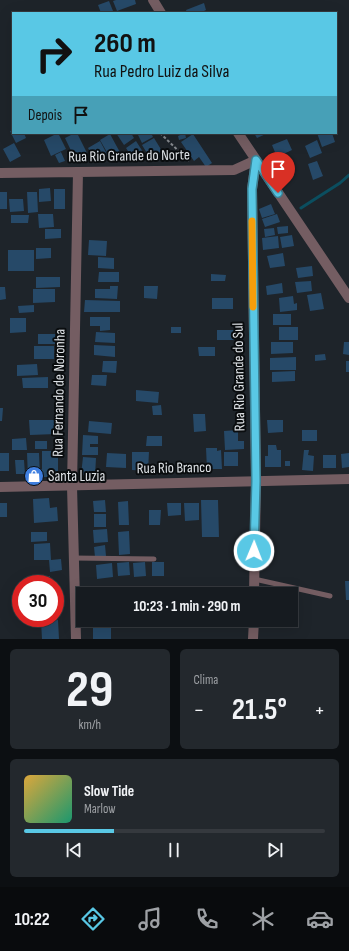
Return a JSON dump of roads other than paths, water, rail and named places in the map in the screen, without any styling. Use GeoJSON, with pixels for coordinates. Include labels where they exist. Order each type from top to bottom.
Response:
{"type":"FeatureCollection","features":[{"type":"Feature","properties":{"kind":"street"},"geometry":{"type":"LineString","coordinates":[[153,0],[160,12]]}},
{"type":"Feature","properties":{"kind":"street"},"geometry":{"type":"LineString","coordinates":[[239,134],[349,298]]}},
{"type":"Feature","properties":{"kind":"street","name":"Rua Rio Grande do Norte"},"geometry":{"type":"LineString","coordinates":[[0,173],[234,170],[256,160]]}},
{"type":"Feature","properties":{"kind":"street","name":"Rua Rio Grande do Sul"},"geometry":{"type":"LineString","coordinates":[[254,587],[256,481],[252,189],[256,160]]}},
{"type":"Feature","properties":{"kind":"street","name":"Rua Fernando de Noronha"},"geometry":{"type":"LineString","coordinates":[[76,639],[72,486],[78,172]]}},
{"type":"Feature","properties":{"kind":"street","name":"Rua Rio Branco"},"geometry":{"type":"LineString","coordinates":[[0,487],[349,479]]}},
{"type":"Feature","properties":{"kind":"street"},"geometry":{"type":"LineString","coordinates":[[253,639],[254,627]]}},
{"type":"Feature","properties":{"kind":"lane"},"geometry":{"type":"LineString","coordinates":[[74,558],[154,559]]}},
{"type":"Feature","properties":{"kind":"lane"},"geometry":{"type":"LineString","coordinates":[[254,578],[330,596]]}},
{"type":"Feature","properties":{"kind":"waterway"},"geometry":{"type":"LineString","coordinates":[[301,208],[340,183],[349,175]]}},
{"type":"Feature","properties":{"kind":"place","name":"Santa Luzia"},"geometry":{"type":"Point","coordinates":[34,476]}}]}
